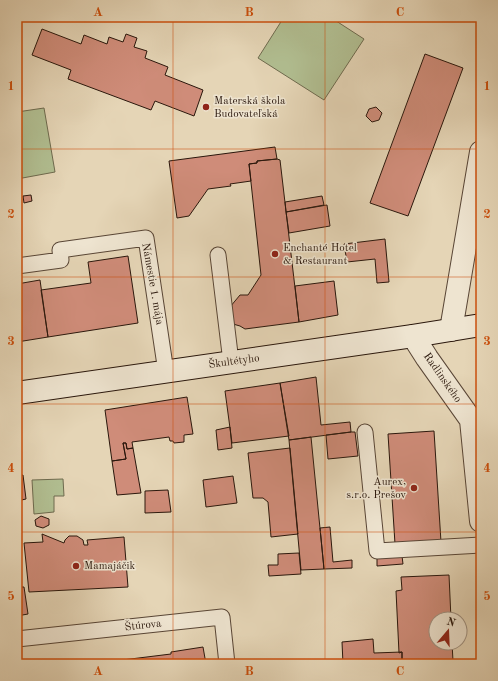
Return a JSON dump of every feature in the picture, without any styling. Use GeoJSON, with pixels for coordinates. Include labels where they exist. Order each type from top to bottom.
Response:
{"type":"FeatureCollection","features":[{"type":"Feature","properties":{"kind":"street"},"geometry":{"type":"LineString","coordinates":[[451,330],[481,152]]}},
{"type":"Feature","properties":{"kind":"street","name":"Škultétyho"},"geometry":{"type":"LineString","coordinates":[[17,393],[481,325]]}},
{"type":"Feature","properties":{"kind":"street","name":"Radlinského"},"geometry":{"type":"LineString","coordinates":[[413,336],[427,358],[476,413],[481,521]]}},
{"type":"Feature","properties":{"kind":"lane","name":"Námestie 1. mája"},"geometry":{"type":"LineString","coordinates":[[17,266],[61,260],[60,250],[146,238],[166,372]]}},
{"type":"Feature","properties":{"kind":"lane"},"geometry":{"type":"LineString","coordinates":[[218,255],[230,362]]}},
{"type":"Feature","properties":{"kind":"lane"},"geometry":{"type":"LineString","coordinates":[[365,432],[378,551],[481,545]]}},
{"type":"Feature","properties":{"kind":"lane","name":"Štúrova"},"geometry":{"type":"LineString","coordinates":[[17,639],[222,617],[227,664]]}},
{"type":"Feature","properties":{"kind":"green space"},"geometry":{"type":"Polygon","coordinates":[[[284,17],[330,17],[364,39],[324,100],[258,58],[284,17]]]}},
{"type":"Feature","properties":{"kind":"green space"},"geometry":{"type":"Polygon","coordinates":[[[44,108],[55,172],[17,179],[17,112],[44,108]]]}},
{"type":"Feature","properties":{"kind":"green space"},"geometry":{"type":"Polygon","coordinates":[[[63,479],[64,496],[54,496],[54,512],[34,514],[32,480],[63,479]]]}},
{"type":"Feature","properties":{"kind":"building"},"geometry":{"type":"Polygon","coordinates":[[[42,29],[81,44],[84,35],[107,44],[109,37],[123,42],[126,34],[137,38],[134,47],[147,51],[145,58],[168,67],[165,75],[203,90],[194,116],[155,101],[151,110],[68,79],[71,70],[32,55],[42,29]]]}},
{"type":"Feature","properties":{"kind":"building"},"geometry":{"type":"Polygon","coordinates":[[[425,54],[463,68],[408,216],[370,203],[425,54]]]}},
{"type":"Feature","properties":{"kind":"building"},"geometry":{"type":"Polygon","coordinates":[[[376,107],[382,113],[379,120],[372,122],[366,116],[369,109],[376,107]]]}},
{"type":"Feature","properties":{"kind":"building"},"geometry":{"type":"Polygon","coordinates":[[[275,147],[277,159],[257,161],[257,163],[249,164],[251,181],[230,184],[231,186],[208,189],[189,216],[177,218],[169,161],[275,147]]]}},
{"type":"Feature","properties":{"kind":"building","name":"Enchanté Hotel & Restaurant"},"geometry":{"type":"Polygon","coordinates":[[[280,160],[299,322],[245,329],[233,324],[230,307],[240,295],[248,295],[261,275],[249,164],[257,163],[257,161],[280,160]]]}},
{"type":"Feature","properties":{"kind":"building"},"geometry":{"type":"Polygon","coordinates":[[[31,195],[32,201],[24,203],[23,196],[31,195]]]}},
{"type":"Feature","properties":{"kind":"building"},"geometry":{"type":"Polygon","coordinates":[[[322,196],[324,205],[286,212],[285,202],[322,196]]]}},
{"type":"Feature","properties":{"kind":"building"},"geometry":{"type":"Polygon","coordinates":[[[327,205],[330,226],[289,233],[286,212],[327,205]]]}},
{"type":"Feature","properties":{"kind":"building"},"geometry":{"type":"Polygon","coordinates":[[[385,239],[389,282],[377,283],[375,259],[347,262],[344,244],[385,239]]]}},
{"type":"Feature","properties":{"kind":"building"},"geometry":{"type":"Polygon","coordinates":[[[128,256],[138,323],[48,337],[41,290],[91,283],[88,262],[128,256]]]}},
{"type":"Feature","properties":{"kind":"building"},"geometry":{"type":"Polygon","coordinates":[[[40,280],[48,337],[17,342],[17,284],[40,280]]]}},
{"type":"Feature","properties":{"kind":"building"},"geometry":{"type":"Polygon","coordinates":[[[334,281],[338,315],[299,322],[295,286],[334,281]]]}},
{"type":"Feature","properties":{"kind":"building"},"geometry":{"type":"Polygon","coordinates":[[[316,377],[321,425],[350,422],[351,432],[289,440],[280,383],[316,377]]]}},
{"type":"Feature","properties":{"kind":"building"},"geometry":{"type":"Polygon","coordinates":[[[280,383],[289,436],[232,443],[225,391],[280,383]]]}},
{"type":"Feature","properties":{"kind":"building"},"geometry":{"type":"Polygon","coordinates":[[[187,397],[193,434],[184,435],[184,442],[174,443],[173,441],[170,441],[169,437],[132,442],[133,448],[127,449],[126,443],[123,443],[126,459],[112,461],[105,410],[187,397]]]}},
{"type":"Feature","properties":{"kind":"building"},"geometry":{"type":"Polygon","coordinates":[[[17,423],[21,459],[17,459],[17,423]]]}},
{"type":"Feature","properties":{"kind":"building"},"geometry":{"type":"Polygon","coordinates":[[[230,427],[232,448],[218,450],[216,430],[230,427]]]}},
{"type":"Feature","properties":{"kind":"building","name":"Aurex, s.r.o. Prešov"},"geometry":{"type":"Polygon","coordinates":[[[434,431],[441,542],[395,544],[388,434],[434,431]]]}},
{"type":"Feature","properties":{"kind":"building"},"geometry":{"type":"Polygon","coordinates":[[[355,432],[358,456],[328,459],[326,435],[355,432]]]}},
{"type":"Feature","properties":{"kind":"building"},"geometry":{"type":"Polygon","coordinates":[[[311,437],[324,569],[301,570],[289,440],[311,437]]]}},
{"type":"Feature","properties":{"kind":"building"},"geometry":{"type":"Polygon","coordinates":[[[123,443],[126,443],[127,449],[133,448],[141,493],[117,495],[112,461],[126,459],[123,443]]]}},
{"type":"Feature","properties":{"kind":"building"},"geometry":{"type":"Polygon","coordinates":[[[290,448],[298,534],[271,537],[268,502],[263,498],[253,498],[248,453],[290,448]]]}},
{"type":"Feature","properties":{"kind":"building"},"geometry":{"type":"Polygon","coordinates":[[[23,475],[26,499],[17,501],[17,476],[23,475]]]}},
{"type":"Feature","properties":{"kind":"building"},"geometry":{"type":"Polygon","coordinates":[[[233,476],[237,503],[206,507],[203,480],[233,476]]]}},
{"type":"Feature","properties":{"kind":"building"},"geometry":{"type":"Polygon","coordinates":[[[168,490],[171,512],[145,513],[145,491],[168,490]]]}},
{"type":"Feature","properties":{"kind":"building"},"geometry":{"type":"Polygon","coordinates":[[[41,516],[49,519],[49,525],[43,528],[36,526],[35,520],[41,516]]]}},
{"type":"Feature","properties":{"kind":"building"},"geometry":{"type":"Polygon","coordinates":[[[330,527],[333,562],[352,560],[352,568],[324,569],[320,528],[330,527]]]}},
{"type":"Feature","properties":{"kind":"building","name":"Mamajáčik"},"geometry":{"type":"Polygon","coordinates":[[[42,534],[64,543],[69,536],[77,536],[83,540],[84,545],[88,545],[87,540],[124,537],[128,587],[29,592],[24,543],[43,542],[42,534]]]}},
{"type":"Feature","properties":{"kind":"building"},"geometry":{"type":"Polygon","coordinates":[[[299,553],[301,574],[269,576],[268,565],[278,565],[278,554],[299,553]]]}},
{"type":"Feature","properties":{"kind":"building"},"geometry":{"type":"Polygon","coordinates":[[[402,556],[403,564],[377,566],[377,558],[402,556]]]}},
{"type":"Feature","properties":{"kind":"building"},"geometry":{"type":"Polygon","coordinates":[[[449,575],[451,611],[428,611],[428,651],[452,651],[453,661],[411,662],[411,664],[402,664],[402,652],[399,653],[396,591],[402,590],[401,577],[449,575]]]}},
{"type":"Feature","properties":{"kind":"building"},"geometry":{"type":"Polygon","coordinates":[[[17,587],[24,587],[28,614],[17,616],[17,587]]]}},
{"type":"Feature","properties":{"kind":"building"},"geometry":{"type":"Polygon","coordinates":[[[373,639],[374,653],[402,652],[402,664],[343,664],[342,642],[373,639]]]}},
{"type":"Feature","properties":{"kind":"building"},"geometry":{"type":"Polygon","coordinates":[[[203,647],[206,664],[90,664],[171,654],[171,652],[203,647]]]}},
{"type":"Feature","properties":{"kind":"building"},"geometry":{"type":"Polygon","coordinates":[[[453,661],[454,664],[411,664],[411,662],[453,661]]]}},
{"type":"Feature","properties":{"kind":"place","name":"Materská škola Budovateľská"},"geometry":{"type":"Point","coordinates":[206,107]}},
{"type":"Feature","properties":{"kind":"place","name":"Enchanté Hotel & Restaurant"},"geometry":{"type":"Point","coordinates":[275,254]}},
{"type":"Feature","properties":{"kind":"place","name":"Aurex, s.r.o. Prešov"},"geometry":{"type":"Point","coordinates":[414,488]}},
{"type":"Feature","properties":{"kind":"place","name":"Mamajáčik"},"geometry":{"type":"Point","coordinates":[76,566]}}]}
